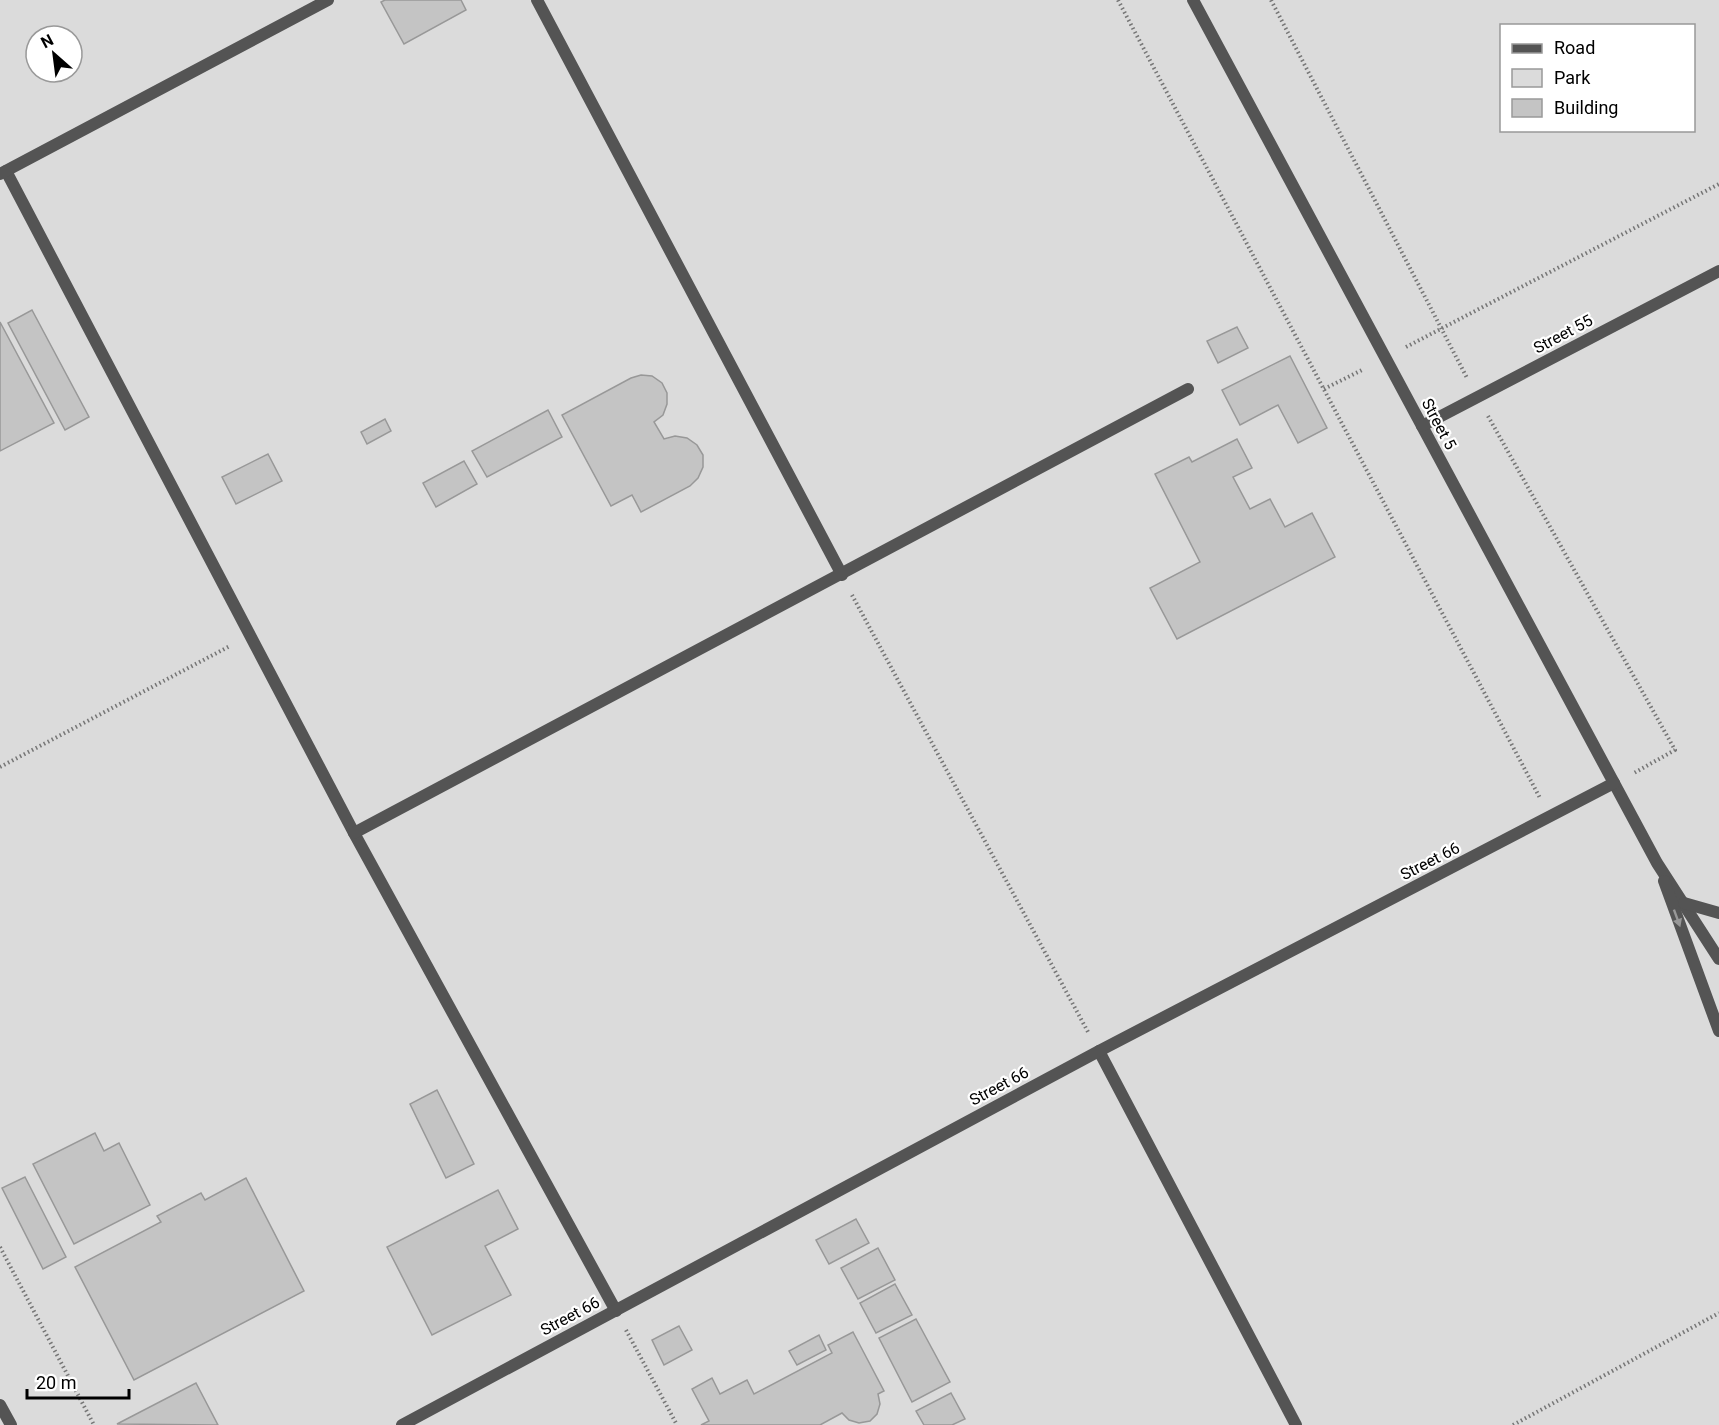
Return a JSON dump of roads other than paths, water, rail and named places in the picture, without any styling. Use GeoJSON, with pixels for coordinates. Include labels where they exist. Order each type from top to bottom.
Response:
{"type":"FeatureCollection","features":[{"type":"Feature","properties":{"kind":"street"},"geometry":{"type":"LineString","coordinates":[[328,0],[3,172],[354,833],[616,1311]]}},
{"type":"Feature","properties":{"kind":"street"},"geometry":{"type":"LineString","coordinates":[[537,0],[842,575]]}},
{"type":"Feature","properties":{"kind":"street","name":"Street 5"},"geometry":{"type":"LineString","coordinates":[[1193,0],[1657,863]]}},
{"type":"Feature","properties":{"kind":"street","name":"Street 55"},"geometry":{"type":"LineString","coordinates":[[1422,426],[1719,271]]}},
{"type":"Feature","properties":{"kind":"street"},"geometry":{"type":"LineString","coordinates":[[354,833],[1188,389]]}},
{"type":"Feature","properties":{"kind":"street","name":"Street 66"},"geometry":{"type":"LineString","coordinates":[[402,1425],[1099,1051],[1614,783]]}},
{"type":"Feature","properties":{"kind":"street"},"geometry":{"type":"LineString","coordinates":[[1657,863],[1719,959]]}},
{"type":"Feature","properties":{"kind":"street"},"geometry":{"type":"LineString","coordinates":[[1657,863],[1719,1031]]}},
{"type":"Feature","properties":{"kind":"street"},"geometry":{"type":"LineString","coordinates":[[1684,903],[1719,913]]}},
{"type":"Feature","properties":{"kind":"street"},"geometry":{"type":"LineString","coordinates":[[1099,1051],[1296,1425]]}},
{"type":"Feature","properties":{"kind":"street"},"geometry":{"type":"LineString","coordinates":[[0,1405],[11,1425]]}}]}
